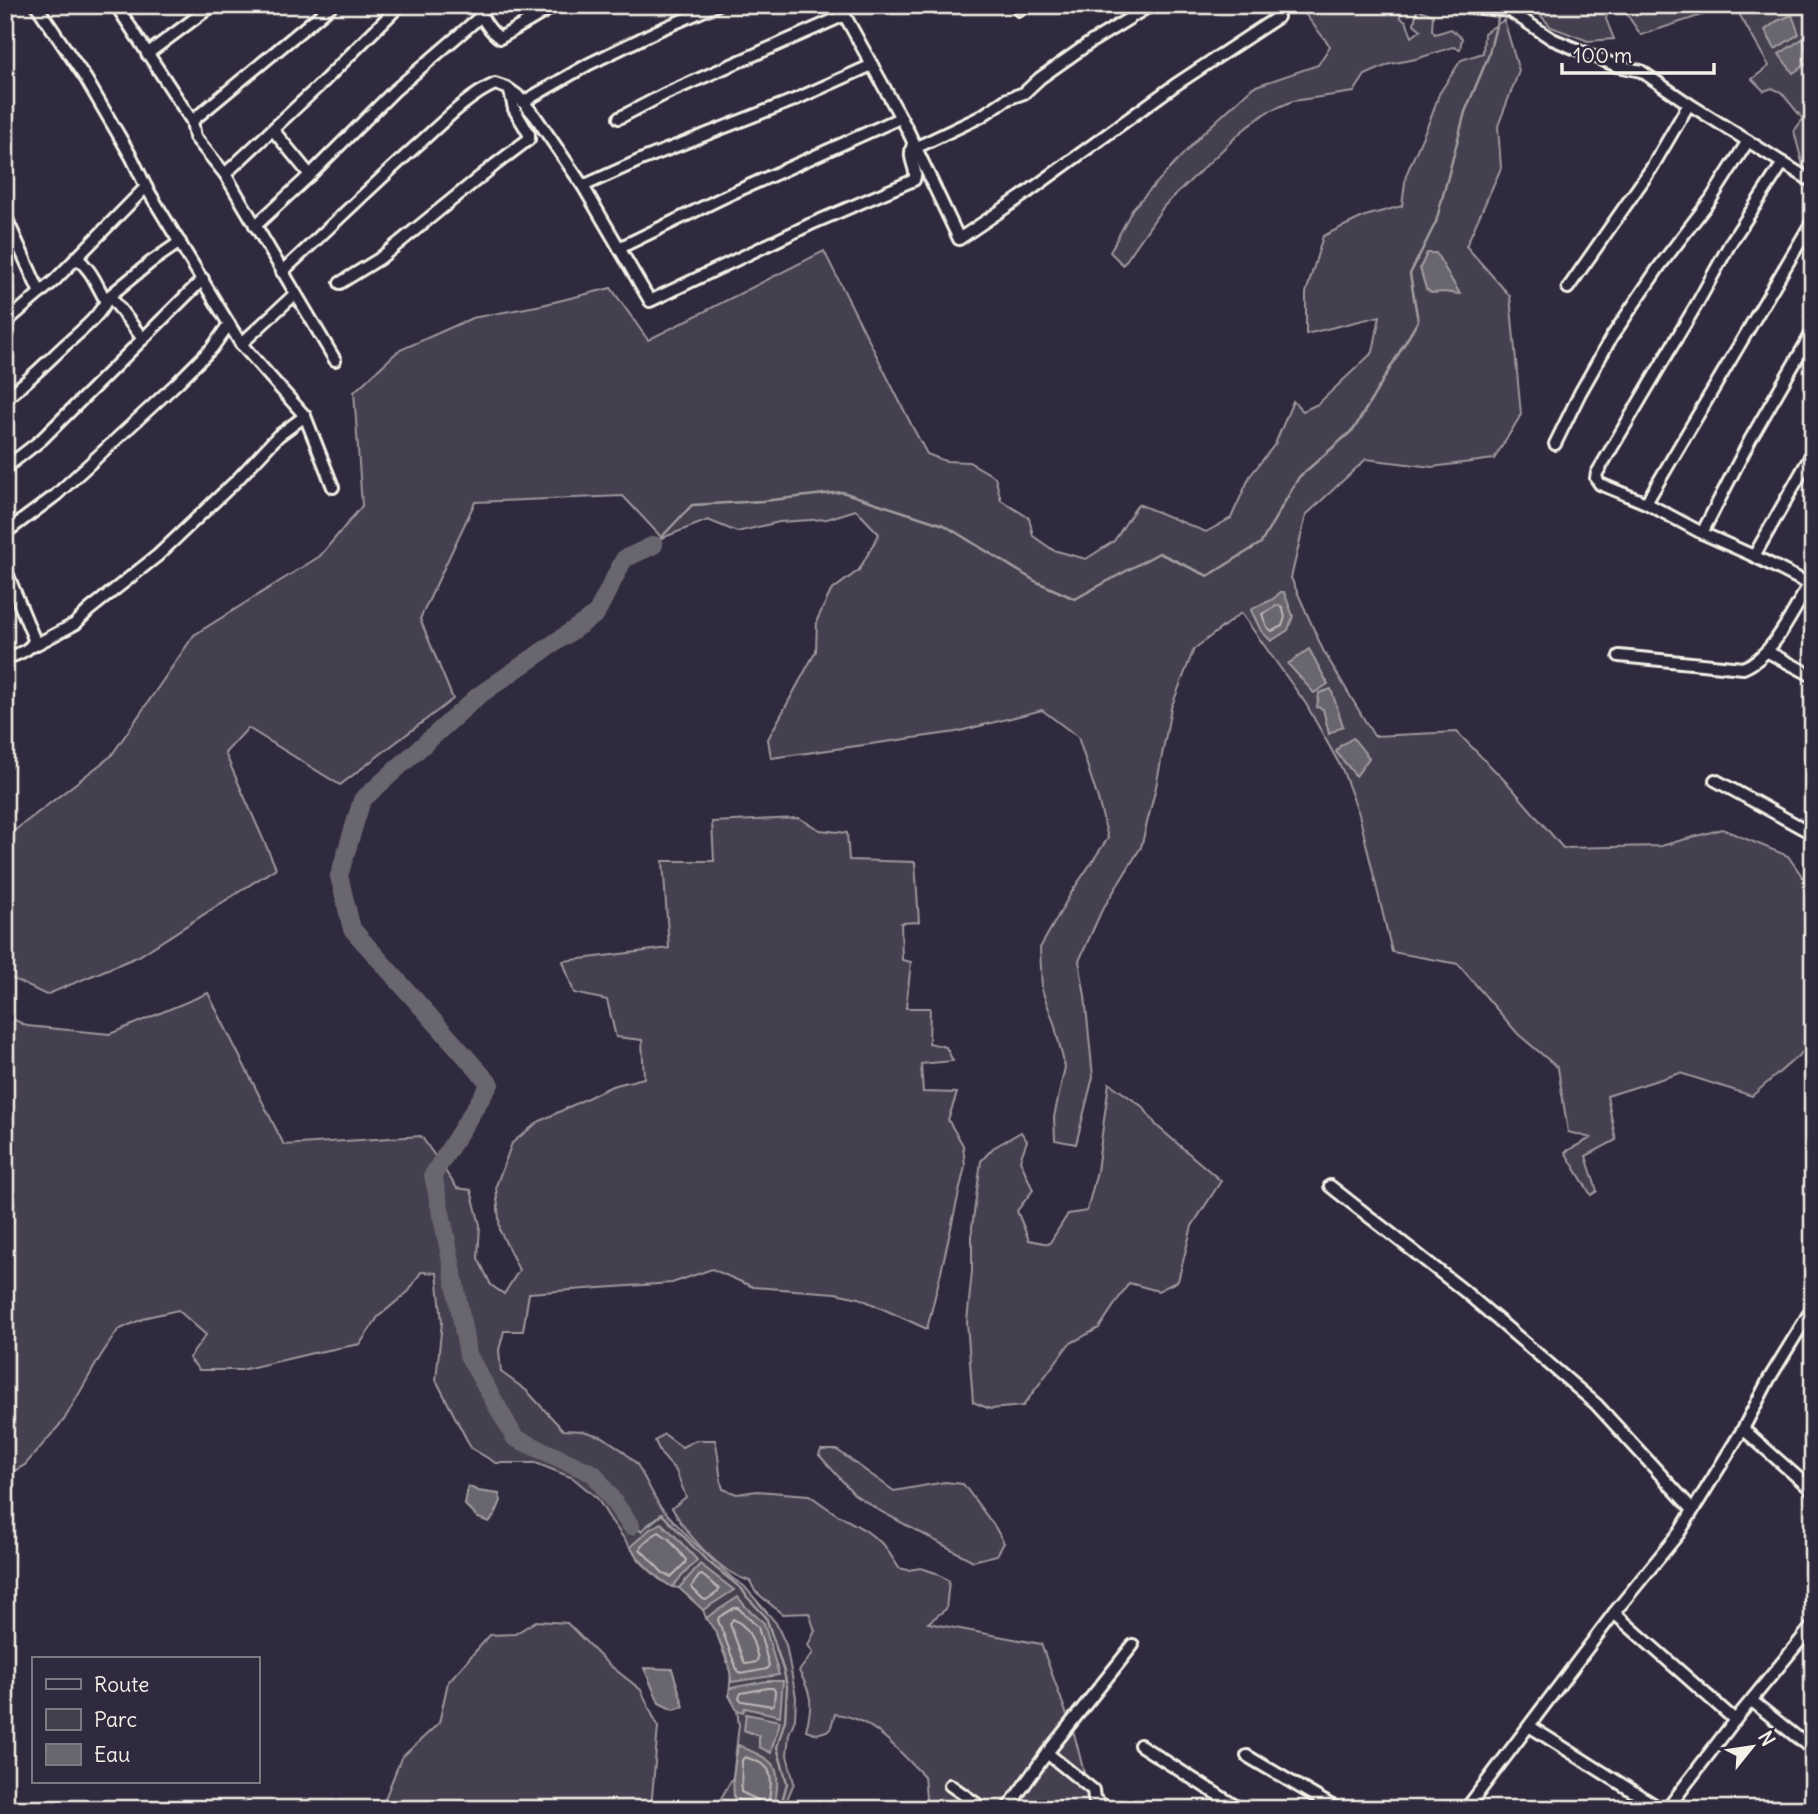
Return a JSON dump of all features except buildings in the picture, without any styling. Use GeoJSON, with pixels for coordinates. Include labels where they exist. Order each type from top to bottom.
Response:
{"type":"FeatureCollection","features":[{"type":"Feature","properties":{"kind":"street"},"geometry":{"type":"LineString","coordinates":[[36,5],[86,79],[146,187],[242,344],[305,416],[333,487]]}},
{"type":"Feature","properties":{"kind":"street"},"geometry":{"type":"LineString","coordinates":[[116,5],[192,121],[195,137],[225,173],[335,360]]}},
{"type":"Feature","properties":{"kind":"street"},"geometry":{"type":"LineString","coordinates":[[146,54],[213,5]]}},
{"type":"Feature","properties":{"kind":"street"},"geometry":{"type":"LineString","coordinates":[[192,121],[332,5]]}},
{"type":"Feature","properties":{"kind":"street"},"geometry":{"type":"LineString","coordinates":[[225,173],[273,130],[400,5]]}},
{"type":"Feature","properties":{"kind":"street"},"geometry":{"type":"LineString","coordinates":[[476,5],[481,16],[500,38],[556,5]]}},
{"type":"Feature","properties":{"kind":"street"},"geometry":{"type":"LineString","coordinates":[[523,102],[589,64],[717,5]]}},
{"type":"Feature","properties":{"kind":"street"},"geometry":{"type":"LineString","coordinates":[[282,272],[464,104],[493,85],[501,85],[523,102],[535,116],[583,186],[652,301],[811,224],[914,180],[916,172],[910,155],[914,146],[980,117],[1007,99],[1024,93],[1040,78],[1091,42],[1151,5]]}},
{"type":"Feature","properties":{"kind":"street"},"geometry":{"type":"LineString","coordinates":[[1453,5],[1510,11],[1552,39],[1617,66],[1641,71],[1813,182]]}},
{"type":"Feature","properties":{"kind":"street"},"geometry":{"type":"LineString","coordinates":[[620,118],[842,10],[901,118],[959,239],[1175,85],[1278,17]]}},
{"type":"Feature","properties":{"kind":"street"},"geometry":{"type":"LineString","coordinates":[[255,226],[394,91],[481,16]]}},
{"type":"Feature","properties":{"kind":"street"},"geometry":{"type":"LineString","coordinates":[[583,186],[643,159],[794,100],[872,65]]}},
{"type":"Feature","properties":{"kind":"street"},"geometry":{"type":"LineString","coordinates":[[340,284],[379,258],[529,139],[529,134],[514,109],[510,91]]}},
{"type":"Feature","properties":{"kind":"street"},"geometry":{"type":"LineString","coordinates":[[1568,288],[1651,169],[1689,104]]}},
{"type":"Feature","properties":{"kind":"street"},"geometry":{"type":"LineString","coordinates":[[619,248],[726,196],[901,118]]}},
{"type":"Feature","properties":{"kind":"street"},"geometry":{"type":"LineString","coordinates":[[273,130],[310,175]]}},
{"type":"Feature","properties":{"kind":"street"},"geometry":{"type":"LineString","coordinates":[[1555,444],[1611,338],[1659,267],[1711,200],[1748,141]]}},
{"type":"Feature","properties":{"kind":"street"},"geometry":{"type":"LineString","coordinates":[[1619,656],[1744,668],[1752,665],[1768,652],[1811,582],[1702,533],[1646,503],[1600,484],[1597,478],[1597,472],[1731,242],[1783,163]]}},
{"type":"Feature","properties":{"kind":"street"},"geometry":{"type":"LineString","coordinates":[[5,323],[40,293],[146,187]]}},
{"type":"Feature","properties":{"kind":"street"},"geometry":{"type":"LineString","coordinates":[[5,215],[40,293]]}},
{"type":"Feature","properties":{"kind":"street"},"geometry":{"type":"LineString","coordinates":[[1646,503],[1813,220]]}},
{"type":"Feature","properties":{"kind":"street"},"geometry":{"type":"LineString","coordinates":[[5,399],[75,336],[108,299],[151,262],[180,242]]}},
{"type":"Feature","properties":{"kind":"street"},"geometry":{"type":"LineString","coordinates":[[76,257],[90,269],[96,284],[143,340]]}},
{"type":"Feature","properties":{"kind":"street"},"geometry":{"type":"LineString","coordinates":[[5,468],[41,440],[202,279]]}},
{"type":"Feature","properties":{"kind":"street"},"geometry":{"type":"LineString","coordinates":[[242,344],[295,294]]}},
{"type":"Feature","properties":{"kind":"street"},"geometry":{"type":"LineString","coordinates":[[5,533],[57,495],[177,383],[212,348],[229,324]]}},
{"type":"Feature","properties":{"kind":"street"},"geometry":{"type":"LineString","coordinates":[[1702,533],[1750,440],[1813,331]]}},
{"type":"Feature","properties":{"kind":"street"},"geometry":{"type":"LineString","coordinates":[[5,659],[75,624],[157,556],[237,480],[278,436],[305,416]]}},
{"type":"Feature","properties":{"kind":"street"},"geometry":{"type":"LineString","coordinates":[[1754,556],[1813,453]]}},
{"type":"Feature","properties":{"kind":"street"},"geometry":{"type":"LineString","coordinates":[[5,568],[34,639],[33,646]]}},
{"type":"Feature","properties":{"kind":"street"},"geometry":{"type":"LineString","coordinates":[[1768,652],[1813,676]]}},
{"type":"Feature","properties":{"kind":"street"},"geometry":{"type":"LineString","coordinates":[[1715,780],[1813,834]]}},
{"type":"Feature","properties":{"kind":"street"},"geometry":{"type":"LineString","coordinates":[[1330,1186],[1463,1290],[1596,1404],[1693,1510]]}},
{"type":"Feature","properties":{"kind":"street"},"geometry":{"type":"LineString","coordinates":[[1466,1809],[1614,1613],[1659,1559],[1693,1510],[1813,1307]]}},
{"type":"Feature","properties":{"kind":"street"},"geometry":{"type":"LineString","coordinates":[[1743,1429],[1813,1491]]}},
{"type":"Feature","properties":{"kind":"street"},"geometry":{"type":"LineString","coordinates":[[1614,1613],[1735,1720]]}},
{"type":"Feature","properties":{"kind":"street"},"geometry":{"type":"LineString","coordinates":[[1667,1809],[1813,1625]]}},
{"type":"Feature","properties":{"kind":"street"},"geometry":{"type":"LineString","coordinates":[[1007,1809],[1047,1753],[1133,1645]]}},
{"type":"Feature","properties":{"kind":"street"},"geometry":{"type":"LineString","coordinates":[[1752,1701],[1813,1749]]}},
{"type":"Feature","properties":{"kind":"street"},"geometry":{"type":"LineString","coordinates":[[1529,1726],[1661,1809]]}},
{"type":"Feature","properties":{"kind":"street"},"geometry":{"type":"LineString","coordinates":[[1140,1745],[1240,1809]]}},
{"type":"Feature","properties":{"kind":"street"},"geometry":{"type":"LineString","coordinates":[[1047,1753],[1093,1790],[1094,1799],[1108,1809]]}},
{"type":"Feature","properties":{"kind":"street"},"geometry":{"type":"LineString","coordinates":[[1247,1756],[1337,1809]]}},
{"type":"Feature","properties":{"kind":"street"},"geometry":{"type":"LineString","coordinates":[[950,1785],[984,1809]]}},
{"type":"Feature","properties":{"kind":"green space"},"geometry":{"type":"Polygon","coordinates":[[[1298,5],[1391,5],[1406,21],[1412,37],[1421,30],[1414,24],[1417,9],[1433,15],[1432,30],[1435,34],[1451,29],[1462,38],[1460,49],[1453,47],[1390,64],[1365,75],[1354,92],[1293,101],[1267,112],[1242,131],[1164,206],[1123,265],[1110,252],[1133,208],[1203,133],[1253,87],[1318,65],[1330,46],[1298,5]]]}},
{"type":"Feature","properties":{"kind":"green space"},"geometry":{"type":"Polygon","coordinates":[[[1513,5],[1609,5],[1606,19],[1614,39],[1588,41],[1551,27],[1534,8],[1523,9],[1513,5]]]}},
{"type":"Feature","properties":{"kind":"green space"},"geometry":{"type":"Polygon","coordinates":[[[1625,5],[1719,5],[1717,10],[1641,35],[1626,13],[1625,5]]]}},
{"type":"Feature","properties":{"kind":"green space"},"geometry":{"type":"Polygon","coordinates":[[[1734,5],[1813,5],[1813,173],[1803,166],[1794,131],[1803,119],[1781,92],[1772,88],[1764,91],[1752,79],[1769,66],[1734,5]]]}},
{"type":"Feature","properties":{"kind":"green space"},"geometry":{"type":"Polygon","coordinates":[[[1504,20],[1519,71],[1498,126],[1501,168],[1466,246],[1510,296],[1521,415],[1494,459],[1432,467],[1366,459],[1306,515],[1291,578],[1323,650],[1374,736],[1457,732],[1511,787],[1563,848],[1661,846],[1722,829],[1788,856],[1813,892],[1813,946],[1807,958],[1813,970],[1813,1043],[1752,1096],[1680,1073],[1607,1096],[1616,1140],[1586,1156],[1597,1191],[1591,1195],[1565,1152],[1591,1138],[1568,1132],[1558,1068],[1518,1034],[1458,964],[1392,952],[1359,814],[1342,769],[1306,704],[1241,613],[1194,649],[1171,708],[1141,847],[1101,912],[1079,961],[1093,1077],[1076,1144],[1055,1140],[1054,1117],[1065,1067],[1042,990],[1040,948],[1071,893],[1108,838],[1078,737],[1042,710],[956,732],[771,758],[768,739],[816,651],[817,620],[831,591],[859,570],[879,534],[856,510],[827,519],[779,522],[737,532],[708,520],[662,538],[623,496],[475,502],[420,619],[453,699],[340,785],[248,728],[225,753],[276,868],[139,956],[46,995],[5,975],[5,830],[10,834],[111,756],[194,635],[320,556],[362,506],[354,392],[398,351],[472,318],[611,288],[648,340],[824,251],[927,454],[945,461],[969,462],[995,477],[1001,500],[1029,518],[1033,536],[1053,550],[1086,559],[1114,541],[1138,504],[1206,532],[1231,518],[1250,476],[1275,444],[1293,401],[1303,411],[1318,404],[1373,352],[1380,316],[1306,334],[1306,293],[1323,236],[1365,216],[1402,206],[1406,175],[1439,94],[1461,60],[1483,53],[1484,33],[1504,20]]]}},
{"type":"Feature","properties":{"kind":"green space"},"geometry":{"type":"Polygon","coordinates":[[[799,818],[820,830],[847,833],[849,860],[915,862],[919,922],[901,923],[902,960],[911,962],[906,1008],[930,1008],[929,1043],[946,1047],[953,1061],[921,1064],[923,1092],[957,1093],[948,1120],[963,1145],[965,1166],[927,1329],[859,1298],[835,1293],[753,1287],[712,1269],[672,1283],[529,1293],[523,1331],[504,1331],[499,1350],[501,1372],[527,1391],[563,1430],[583,1431],[603,1437],[637,1464],[659,1505],[692,1541],[744,1586],[776,1623],[786,1645],[796,1697],[795,1719],[789,1734],[787,1755],[794,1783],[783,1809],[715,1809],[733,1777],[739,1725],[737,1710],[729,1695],[731,1673],[715,1629],[703,1610],[679,1588],[659,1579],[640,1561],[597,1498],[573,1478],[536,1463],[496,1463],[471,1448],[436,1380],[442,1322],[437,1273],[421,1272],[409,1291],[378,1317],[360,1344],[241,1370],[199,1370],[189,1358],[206,1335],[178,1310],[147,1317],[118,1330],[64,1420],[25,1465],[5,1476],[5,1015],[27,1026],[110,1034],[208,993],[284,1145],[421,1136],[457,1188],[471,1190],[480,1225],[478,1258],[491,1285],[504,1294],[519,1270],[500,1231],[496,1186],[512,1143],[538,1122],[612,1086],[644,1078],[642,1040],[616,1037],[607,1000],[574,993],[563,961],[669,948],[663,861],[714,861],[712,822],[799,818]]]}},
{"type":"Feature","properties":{"kind":"green space"},"geometry":{"type":"Polygon","coordinates":[[[1109,1083],[1143,1107],[1157,1126],[1221,1181],[1192,1226],[1178,1281],[1158,1291],[1129,1283],[1099,1328],[1069,1344],[1023,1406],[990,1409],[973,1402],[967,1322],[972,1271],[972,1227],[981,1161],[993,1148],[1021,1132],[1027,1141],[1020,1160],[1033,1190],[1017,1211],[1029,1240],[1049,1244],[1068,1214],[1087,1211],[1097,1171],[1109,1083]]]}},
{"type":"Feature","properties":{"kind":"green space"},"geometry":{"type":"Polygon","coordinates":[[[664,1434],[682,1447],[696,1440],[715,1440],[723,1489],[737,1494],[757,1491],[809,1495],[884,1545],[899,1568],[921,1568],[949,1581],[946,1609],[928,1623],[1041,1644],[1075,1737],[1093,1809],[927,1809],[924,1776],[873,1728],[849,1716],[835,1714],[830,1730],[817,1734],[806,1730],[810,1699],[799,1671],[813,1653],[808,1645],[815,1631],[809,1613],[782,1614],[755,1591],[750,1581],[716,1562],[686,1530],[672,1508],[686,1497],[676,1471],[661,1454],[655,1441],[664,1434]]]}},
{"type":"Feature","properties":{"kind":"green space"},"geometry":{"type":"Polygon","coordinates":[[[821,1450],[837,1450],[894,1491],[945,1482],[963,1484],[1004,1543],[997,1555],[973,1561],[854,1494],[819,1455],[821,1450]]]}},
{"type":"Feature","properties":{"kind":"green space"},"geometry":{"type":"Polygon","coordinates":[[[536,1621],[567,1623],[607,1663],[641,1690],[658,1727],[651,1809],[381,1809],[401,1758],[439,1723],[448,1682],[490,1635],[515,1634],[536,1621]]]}},
{"type":"Feature","properties":{"kind":"water"},"geometry":{"type":"Polygon","coordinates":[[[1792,15],[1799,34],[1775,49],[1765,30],[1792,15]]]}},
{"type":"Feature","properties":{"kind":"water"},"geometry":{"type":"Polygon","coordinates":[[[1804,38],[1806,49],[1813,60],[1793,73],[1779,54],[1804,38]]]}},
{"type":"Feature","properties":{"kind":"water"},"geometry":{"type":"Polygon","coordinates":[[[1427,253],[1436,253],[1460,294],[1432,293],[1426,289],[1420,268],[1427,253]]]}},
{"type":"Feature","properties":{"kind":"water"},"geometry":{"type":"Polygon","coordinates":[[[1280,592],[1284,592],[1293,616],[1288,630],[1271,641],[1261,631],[1251,610],[1273,599],[1280,592]]]}},
{"type":"Feature","properties":{"kind":"water"},"geometry":{"type":"Polygon","coordinates":[[[1309,649],[1328,684],[1314,693],[1288,664],[1309,649]]]}},
{"type":"Feature","properties":{"kind":"water"},"geometry":{"type":"Polygon","coordinates":[[[1331,689],[1343,726],[1329,734],[1323,709],[1317,707],[1319,693],[1331,689]]]}},
{"type":"Feature","properties":{"kind":"water"},"geometry":{"type":"Polygon","coordinates":[[[1353,738],[1369,758],[1356,776],[1336,752],[1353,738]]]}},
{"type":"Feature","properties":{"kind":"water"},"geometry":{"type":"Polygon","coordinates":[[[468,1486],[478,1491],[499,1494],[501,1501],[489,1522],[478,1518],[465,1505],[468,1486]]]}},
{"type":"Feature","properties":{"kind":"water"},"geometry":{"type":"Polygon","coordinates":[[[661,1523],[697,1560],[672,1587],[649,1570],[630,1547],[661,1523]]]}},
{"type":"Feature","properties":{"kind":"water"},"geometry":{"type":"Polygon","coordinates":[[[700,1564],[734,1590],[703,1610],[679,1588],[700,1564]]]}},
{"type":"Feature","properties":{"kind":"water"},"geometry":{"type":"Polygon","coordinates":[[[738,1597],[764,1623],[779,1675],[731,1682],[723,1648],[706,1618],[738,1597]]]}},
{"type":"Feature","properties":{"kind":"water"},"geometry":{"type":"Polygon","coordinates":[[[644,1668],[672,1669],[684,1707],[673,1710],[659,1703],[644,1668]]]}},
{"type":"Feature","properties":{"kind":"water"},"geometry":{"type":"Polygon","coordinates":[[[783,1681],[780,1716],[745,1708],[743,1712],[737,1710],[729,1695],[730,1688],[783,1681]]]}},
{"type":"Feature","properties":{"kind":"water"},"geometry":{"type":"Polygon","coordinates":[[[746,1714],[780,1721],[771,1753],[759,1747],[759,1736],[744,1730],[746,1714]]]}},
{"type":"Feature","properties":{"kind":"water"},"geometry":{"type":"Polygon","coordinates":[[[738,1745],[762,1756],[774,1767],[777,1782],[774,1809],[763,1809],[734,1798],[733,1777],[738,1745]]]}},
{"type":"Feature","properties":{"kind":"waterway"},"geometry":{"type":"LineString","coordinates":[[654,545],[692,505],[763,501],[842,492],[944,525],[1035,581],[1075,599],[1159,553],[1208,576],[1261,543],[1299,477],[1354,429],[1418,321],[1410,274],[1436,222],[1465,112],[1488,57],[1498,18],[1505,14]]}},
{"type":"Feature","properties":{"kind":"waterway"},"geometry":{"type":"LineString","coordinates":[[631,1526],[594,1474],[515,1438],[468,1355],[433,1175],[490,1084],[352,929],[339,876],[362,800],[478,696],[596,614],[624,559],[654,545]]}},
{"type":"Feature","properties":{"kind":"waterway"},"geometry":{"type":"LineString","coordinates":[[631,1526],[641,1531],[662,1514],[705,1559],[742,1589],[766,1617],[787,1687],[785,1720],[777,1747],[787,1783],[780,1809]]}}]}
